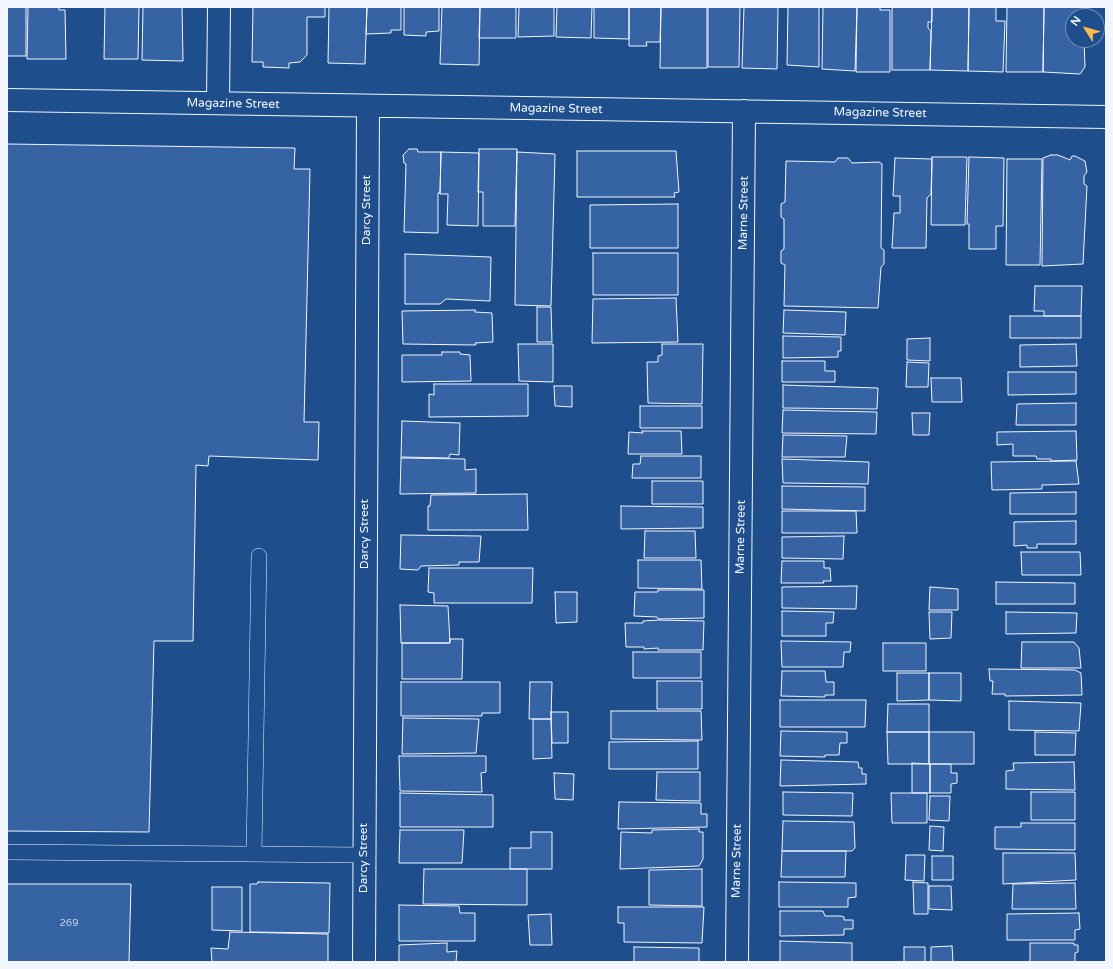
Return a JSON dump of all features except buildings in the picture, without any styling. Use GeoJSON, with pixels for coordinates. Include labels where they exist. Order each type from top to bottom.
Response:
{"type":"FeatureCollection","features":[{"type":"Feature","properties":{"kind":"street"},"geometry":{"type":"LineString","coordinates":[[218,103],[219,7]]}},
{"type":"Feature","properties":{"kind":"street","name":"Magazine Street"},"geometry":{"type":"LineString","coordinates":[[7,100],[368,107],[1106,117]]}},
{"type":"Feature","properties":{"kind":"street","name":"Darcy Street"},"geometry":{"type":"LineString","coordinates":[[364,962],[368,107]]}},
{"type":"Feature","properties":{"kind":"street","name":"Marne Street"},"geometry":{"type":"LineString","coordinates":[[736,962],[744,111]]}},
{"type":"Feature","properties":{"kind":"lane"},"geometry":{"type":"LineString","coordinates":[[254,853],[259,556]]}},
{"type":"Feature","properties":{"kind":"lane"},"geometry":{"type":"LineString","coordinates":[[7,852],[364,855]]}}]}
